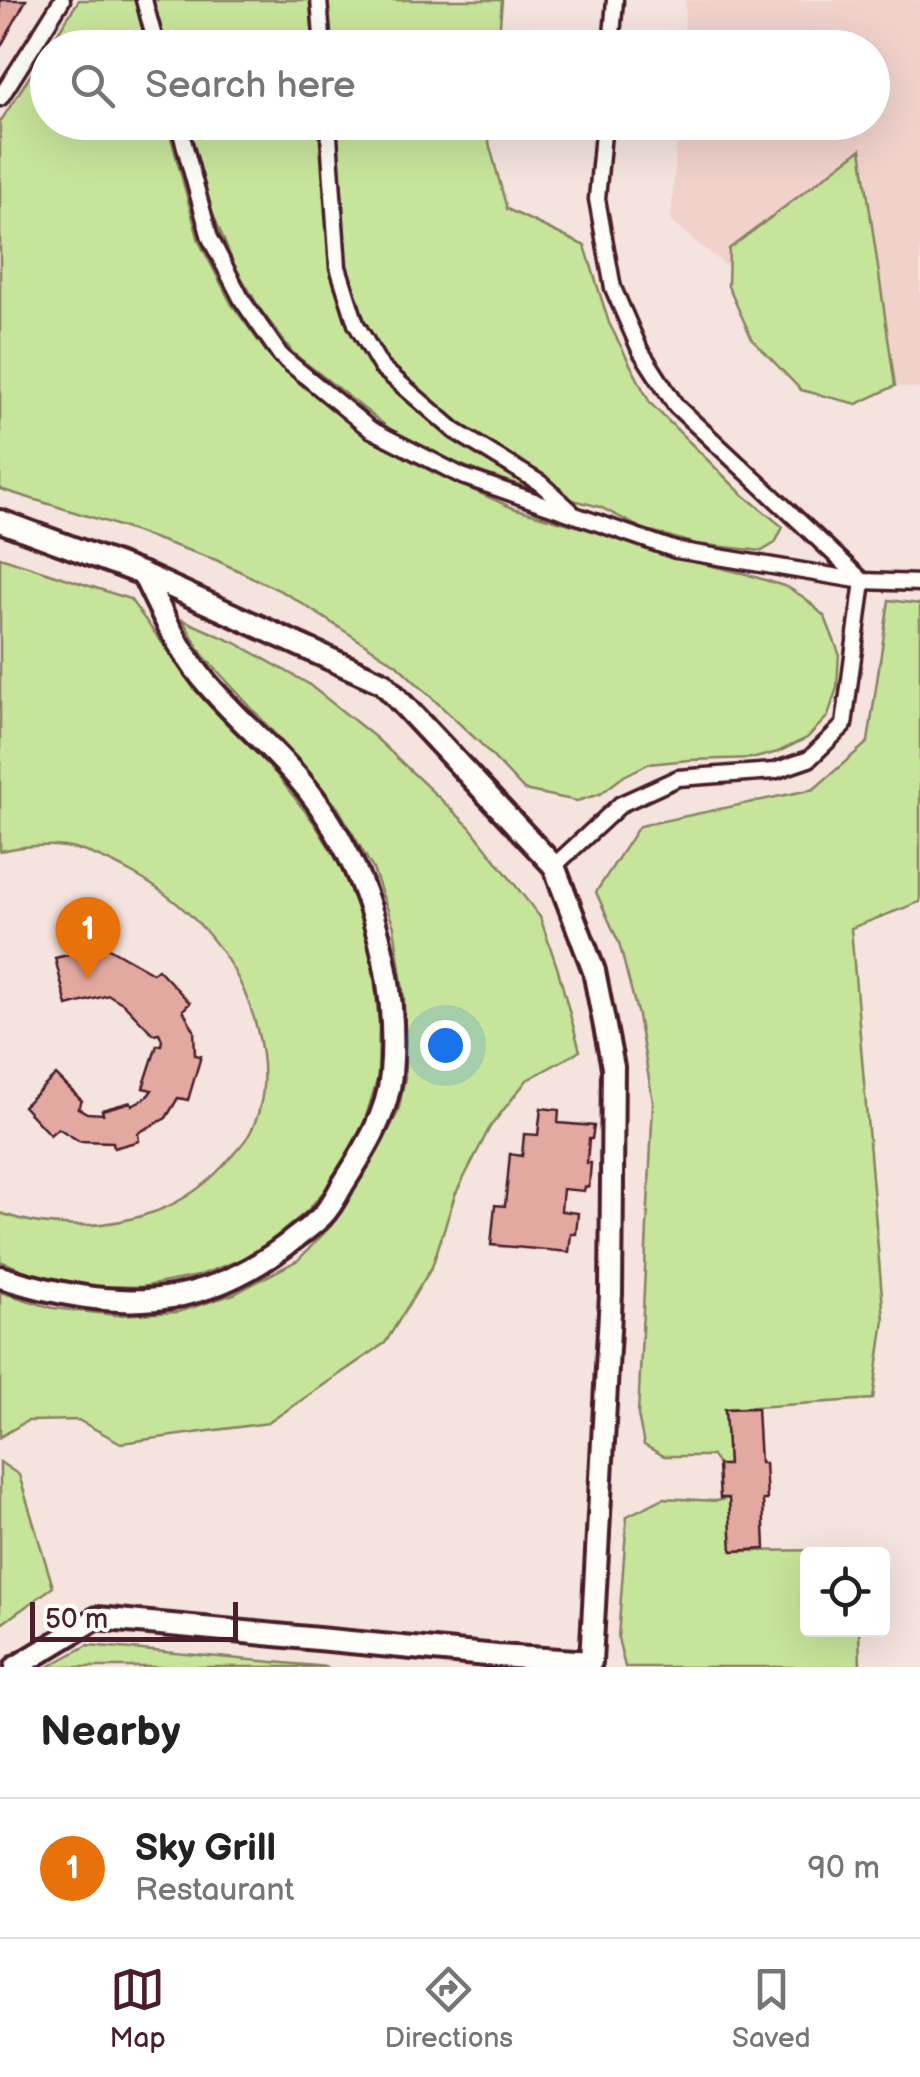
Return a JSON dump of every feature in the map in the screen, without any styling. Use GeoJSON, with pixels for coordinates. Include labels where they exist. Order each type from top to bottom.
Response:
{"type":"FeatureCollection","features":[{"type":"Feature","properties":{"kind":"street"},"geometry":{"type":"LineString","coordinates":[[0,522],[142,574],[382,683],[554,866],[594,970],[613,1067],[611,1294],[592,1665],[497,1661],[98,1618],[16,1667]]}},
{"type":"Feature","properties":{"kind":"street"},"geometry":{"type":"LineString","coordinates":[[0,1277],[77,1296],[116,1300],[173,1298],[225,1283],[273,1256],[325,1214],[382,1114],[391,1076],[391,1017],[382,952],[370,902],[357,870],[320,807],[284,763],[202,678],[169,627],[142,574]]}},
{"type":"Feature","properties":{"kind":"lane"},"geometry":{"type":"LineString","coordinates":[[43,30],[62,0]]}},
{"type":"Feature","properties":{"kind":"lane"},"geometry":{"type":"LineString","coordinates":[[144,0],[152,30]]}},
{"type":"Feature","properties":{"kind":"lane"},"geometry":{"type":"LineString","coordinates":[[320,0],[322,30]]}},
{"type":"Feature","properties":{"kind":"lane"},"geometry":{"type":"LineString","coordinates":[[612,30],[615,0]]}},
{"type":"Feature","properties":{"kind":"lane"},"geometry":{"type":"LineString","coordinates":[[0,98],[30,51]]}},
{"type":"Feature","properties":{"kind":"lane"},"geometry":{"type":"LineString","coordinates":[[183,140],[210,238],[242,300],[281,356],[370,429],[462,476],[676,550],[863,581],[920,583]]}},
{"type":"Feature","properties":{"kind":"lane"},"geometry":{"type":"LineString","coordinates":[[329,140],[338,267],[356,324],[381,367],[455,432],[540,483],[574,514]]}},
{"type":"Feature","properties":{"kind":"lane"},"geometry":{"type":"LineString","coordinates":[[602,140],[597,199],[613,288],[640,350],[676,406],[863,581]]}},
{"type":"Feature","properties":{"kind":"lane"},"geometry":{"type":"LineString","coordinates":[[554,866],[622,804],[678,778],[774,772],[808,758],[844,725],[863,581]]}},
{"type":"Feature","properties":{"kind":"shaded area"},"geometry":{"type":"Polygon","coordinates":[[[686,0],[920,0],[920,389],[873,383],[671,222],[677,140],[890,140],[890,30],[684,30],[686,0]]]}},
{"type":"Feature","properties":{"kind":"green space"},"geometry":{"type":"Polygon","coordinates":[[[79,0],[138,0],[145,30],[60,30],[79,0]]]}},
{"type":"Feature","properties":{"kind":"green space"},"geometry":{"type":"Polygon","coordinates":[[[153,0],[502,0],[500,30],[162,30],[153,0]]]}},
{"type":"Feature","properties":{"kind":"green space"},"geometry":{"type":"Polygon","coordinates":[[[30,76],[30,140],[172,140],[199,241],[231,303],[267,353],[372,440],[434,473],[513,508],[682,559],[746,574],[787,587],[805,598],[825,617],[839,653],[837,687],[828,716],[807,738],[755,758],[648,764],[600,794],[577,801],[524,790],[396,664],[287,594],[216,560],[0,489],[0,122],[30,76]]]}},
{"type":"Feature","properties":{"kind":"green space"},"geometry":{"type":"Polygon","coordinates":[[[193,140],[489,140],[507,209],[585,246],[609,323],[650,403],[741,493],[783,527],[775,543],[762,551],[696,544],[643,529],[600,507],[535,490],[432,454],[391,430],[293,353],[234,265],[211,209],[193,140]]]}},
{"type":"Feature","properties":{"kind":"green space"},"geometry":{"type":"Polygon","coordinates":[[[861,149],[895,386],[857,404],[801,390],[752,339],[728,286],[729,249],[861,149]]]}},
{"type":"Feature","properties":{"kind":"green space"},"geometry":{"type":"Polygon","coordinates":[[[0,557],[130,599],[201,696],[277,775],[315,824],[351,883],[370,941],[379,1022],[378,1077],[364,1123],[331,1183],[306,1212],[255,1254],[198,1276],[141,1287],[96,1286],[38,1276],[0,1261],[0,1213],[39,1223],[79,1226],[138,1217],[188,1195],[215,1174],[248,1136],[260,1108],[263,1082],[257,1029],[239,980],[211,938],[176,902],[132,873],[83,851],[42,846],[0,851],[0,557]]]}},
{"type":"Feature","properties":{"kind":"green space"},"geometry":{"type":"Polygon","coordinates":[[[889,600],[920,604],[920,902],[851,928],[884,1320],[873,1399],[726,1409],[728,1465],[718,1465],[712,1456],[664,1456],[644,1445],[638,1415],[653,1102],[638,1016],[619,943],[596,892],[639,826],[814,789],[868,742],[889,600]]]}},
{"type":"Feature","properties":{"kind":"green space"},"geometry":{"type":"Polygon","coordinates":[[[183,620],[236,643],[307,683],[375,737],[470,827],[540,917],[580,1051],[527,1080],[490,1127],[455,1195],[432,1267],[385,1343],[268,1423],[121,1443],[78,1420],[27,1421],[0,1437],[0,1292],[53,1308],[116,1315],[178,1312],[234,1294],[298,1260],[331,1226],[398,1112],[405,1078],[404,997],[394,927],[373,869],[338,808],[202,654],[183,620]]]}},
{"type":"Feature","properties":{"kind":"green space"},"geometry":{"type":"Polygon","coordinates":[[[0,1462],[19,1475],[53,1587],[0,1625],[0,1462]]]}},
{"type":"Feature","properties":{"kind":"green space"},"geometry":{"type":"Polygon","coordinates":[[[664,1498],[729,1498],[733,1551],[800,1550],[800,1637],[859,1637],[860,1667],[625,1667],[618,1638],[627,1516],[664,1498]]]}},
{"type":"Feature","properties":{"kind":"green space"},"geometry":{"type":"Polygon","coordinates":[[[88,1645],[328,1667],[48,1667],[88,1645]]]}},
{"type":"Feature","properties":{"kind":"building"},"geometry":{"type":"Polygon","coordinates":[[[0,0],[26,0],[0,48],[0,0]]]}},
{"type":"Feature","properties":{"kind":"building"},"geometry":{"type":"Polygon","coordinates":[[[105,946],[153,973],[158,969],[190,1003],[183,1010],[194,1030],[195,1055],[201,1056],[188,1100],[178,1098],[166,1118],[138,1133],[139,1141],[114,1148],[113,1142],[79,1141],[58,1128],[50,1135],[23,1106],[56,1075],[82,1101],[78,1108],[87,1113],[103,1114],[102,1110],[131,1102],[132,1105],[152,1090],[143,1088],[157,1045],[161,1045],[159,1033],[153,1034],[124,1004],[109,995],[67,1006],[55,958],[105,946]]]}},
{"type":"Feature","properties":{"kind":"building"},"geometry":{"type":"Polygon","coordinates":[[[541,1108],[559,1110],[558,1123],[594,1126],[587,1163],[591,1163],[589,1187],[584,1191],[563,1189],[561,1211],[578,1213],[569,1252],[491,1245],[495,1205],[505,1206],[510,1154],[522,1156],[524,1134],[538,1135],[541,1108]]]}},
{"type":"Feature","properties":{"kind":"building"},"geometry":{"type":"Polygon","coordinates":[[[757,1408],[760,1463],[765,1463],[765,1549],[732,1551],[729,1498],[720,1498],[718,1465],[728,1465],[725,1409],[757,1408]]]}},
{"type":"Feature","properties":{"kind":"place","name":"Sky Grill"},"geometry":{"type":"Point","coordinates":[88,979]}}]}
